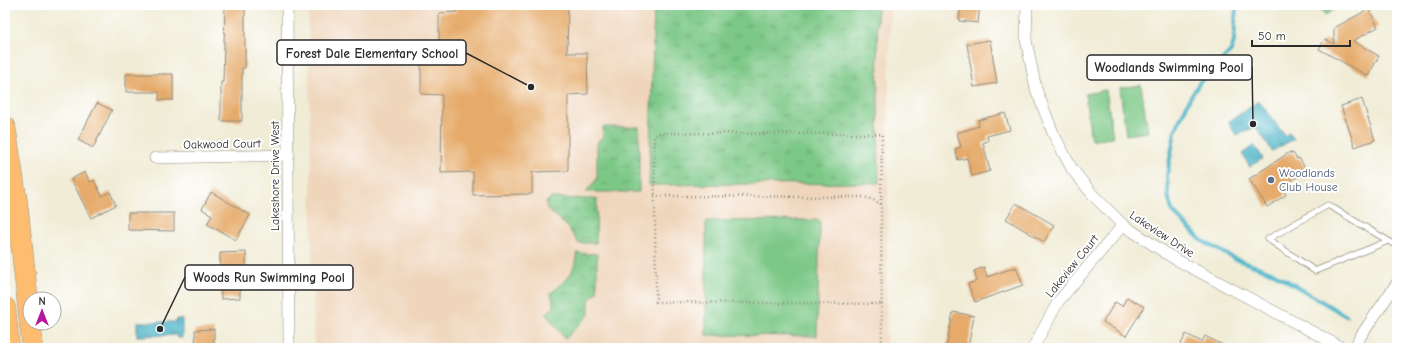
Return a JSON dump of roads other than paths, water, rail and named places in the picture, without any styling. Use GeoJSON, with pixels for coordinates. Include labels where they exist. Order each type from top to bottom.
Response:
{"type":"FeatureCollection","features":[{"type":"Feature","properties":{"kind":"highway"},"geometry":{"type":"LineString","coordinates":[[5,127],[17,204],[27,291]]}},
{"type":"Feature","properties":{"kind":"highway"},"geometry":{"type":"LineString","coordinates":[[5,308],[9,348]]}},
{"type":"Feature","properties":{"kind":"highway"},"geometry":{"type":"LineString","coordinates":[[31,331],[33,348]]}},
{"type":"Feature","properties":{"kind":"street","name":"Lakeshore Drive West"},"geometry":{"type":"LineString","coordinates":[[287,5],[289,348]]}},
{"type":"Feature","properties":{"kind":"street","name":"Lakeview Drive"},"geometry":{"type":"LineString","coordinates":[[1026,5],[1026,40],[1036,88],[1053,133],[1072,169],[1093,195],[1123,225],[1175,259],[1343,348]]}},
{"type":"Feature","properties":{"kind":"street","name":"Oakwood Court"},"geometry":{"type":"LineString","coordinates":[[155,158],[289,155]]}},
{"type":"Feature","properties":{"kind":"street","name":"Lakeview Court"},"geometry":{"type":"LineString","coordinates":[[1033,348],[1058,302],[1123,225]]}},
{"type":"Feature","properties":{"kind":"street"},"geometry":{"type":"LineString","coordinates":[[1355,348],[1360,337],[1397,283]]}},
{"type":"Feature","properties":{"kind":"lane"},"geometry":{"type":"LineString","coordinates":[[1388,241],[1315,271],[1268,239],[1328,205],[1397,246]]}},
{"type":"Feature","properties":{"kind":"water"},"geometry":{"type":"Polygon","coordinates":[[[1259,101],[1285,136],[1289,133],[1294,139],[1272,151],[1256,127],[1236,135],[1228,122],[1259,101]]]}},
{"type":"Feature","properties":{"kind":"water"},"geometry":{"type":"Polygon","coordinates":[[[1254,145],[1263,158],[1250,167],[1242,154],[1254,145]]]}},
{"type":"Feature","properties":{"kind":"water"},"geometry":{"type":"Polygon","coordinates":[[[177,319],[182,319],[182,338],[177,338],[177,335],[137,336],[137,322],[176,322],[177,319]]]}},
{"type":"Feature","properties":{"kind":"waterway"},"geometry":{"type":"LineString","coordinates":[[1236,5],[1234,41],[1231,51],[1200,82],[1190,98],[1175,131],[1167,175],[1168,195],[1172,211],[1201,240],[1235,259],[1274,273],[1346,316]]}},
{"type":"Feature","properties":{"kind":"place","name":"Forest Dale Elementary School"},"geometry":{"type":"Point","coordinates":[531,87]}},
{"type":"Feature","properties":{"kind":"place","name":"Woodlands Swimming Pool"},"geometry":{"type":"Point","coordinates":[1253,124]}},
{"type":"Feature","properties":{"kind":"place","name":"Woodlands Club House"},"geometry":{"type":"Point","coordinates":[1271,180]}},
{"type":"Feature","properties":{"kind":"place","name":"Woods Run Swimming Pool"},"geometry":{"type":"Point","coordinates":[160,329]}}]}
